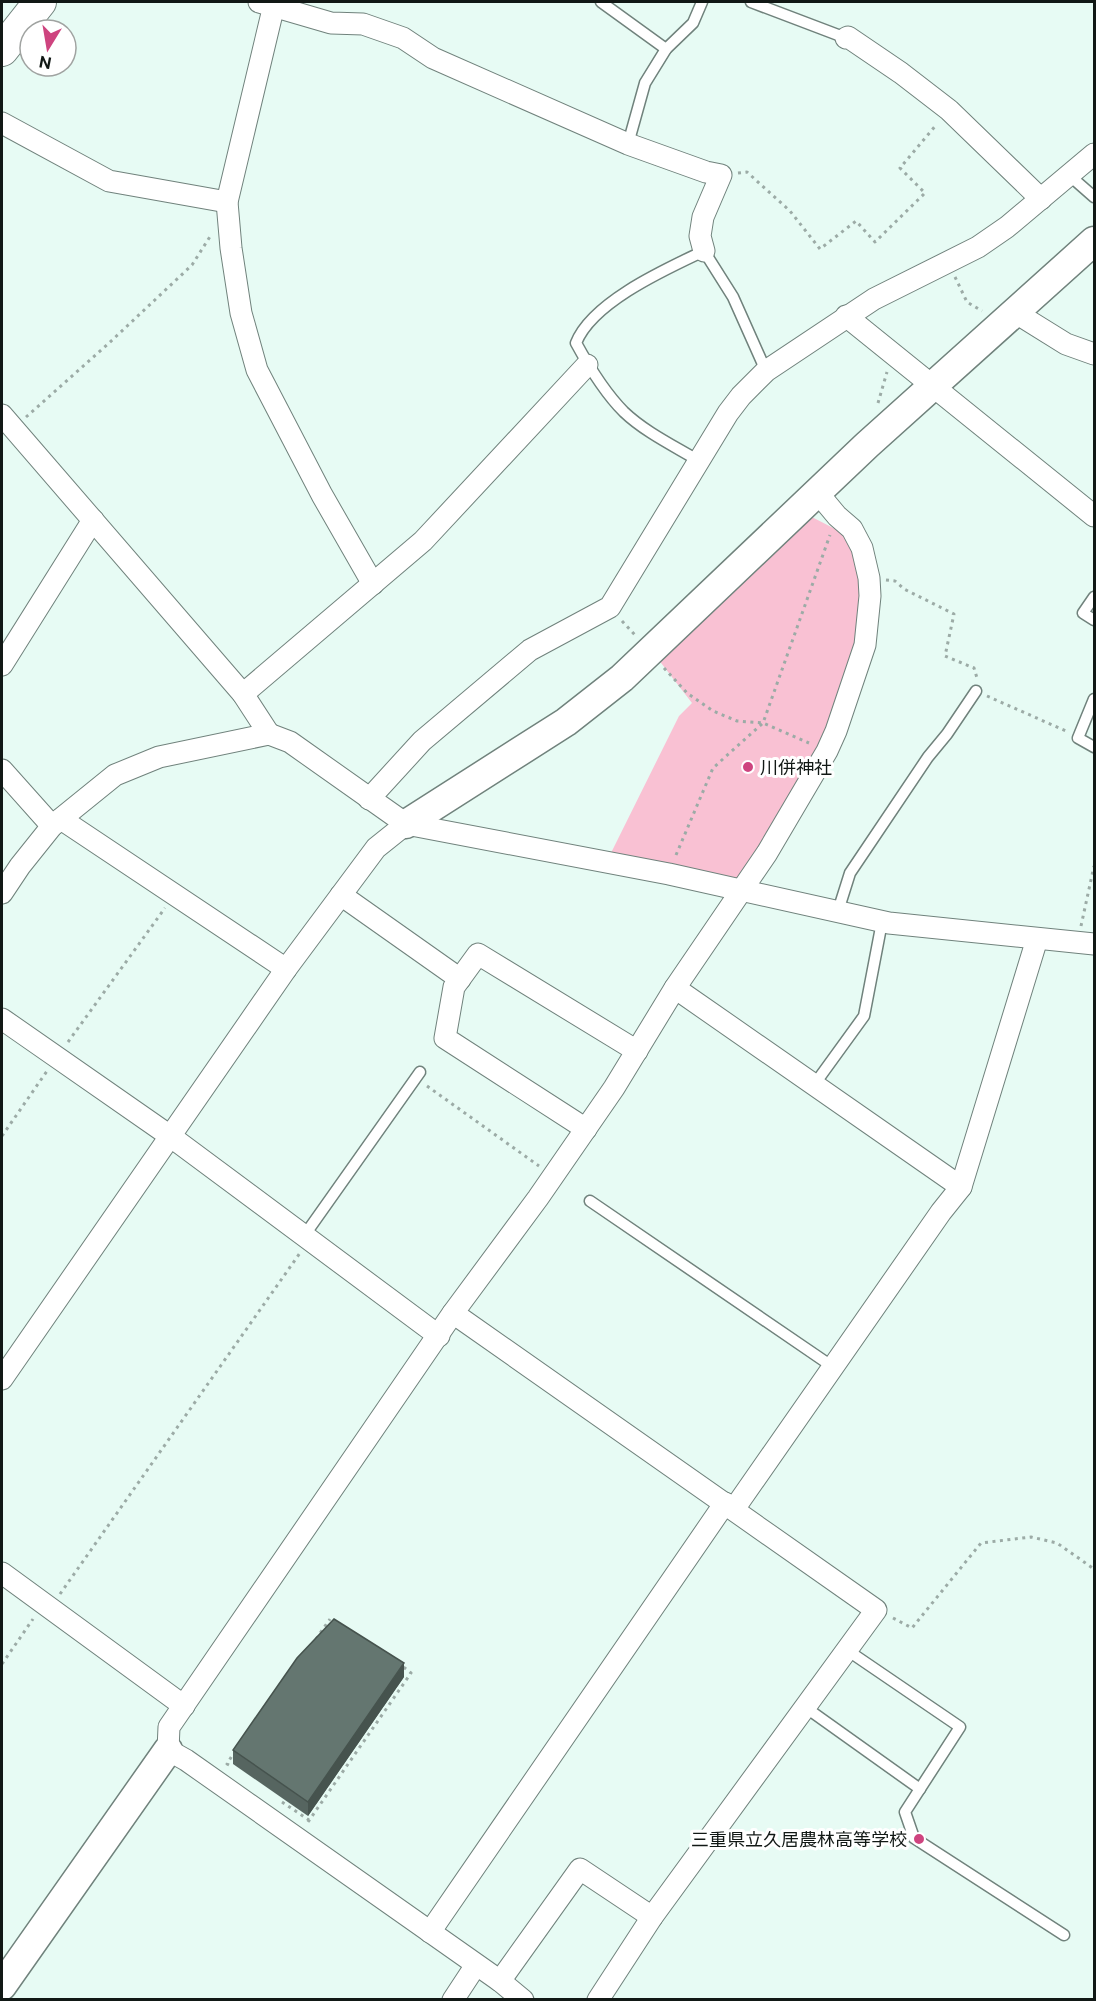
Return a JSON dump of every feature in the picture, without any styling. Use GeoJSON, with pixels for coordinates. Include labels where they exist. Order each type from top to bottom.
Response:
{"type":"FeatureCollection","features":[{"type":"Feature","properties":{"kind":"main road"},"geometry":{"type":"LineString","coordinates":[[2,50],[40,2]]}},
{"type":"Feature","properties":{"kind":"street"},"geometry":{"type":"LineString","coordinates":[[373,584],[322,495],[257,370],[241,313],[231,249],[228,205],[266,3],[331,23],[363,24],[403,38],[433,58],[628,144],[706,172],[721,175],[703,217],[700,236],[704,251]]}},
{"type":"Feature","properties":{"kind":"street"},"geometry":{"type":"LineString","coordinates":[[846,38],[848,37],[901,73],[950,110],[1041,199]]}},
{"type":"Feature","properties":{"kind":"street"},"geometry":{"type":"LineString","coordinates":[[2,123],[109,181],[228,205]]}},
{"type":"Feature","properties":{"kind":"street"},"geometry":{"type":"LineString","coordinates":[[369,799],[422,741],[530,650],[610,607],[699,460],[741,396],[766,370],[874,298],[978,247],[1095,154]]}},
{"type":"Feature","properties":{"kind":"street"},"geometry":{"type":"LineString","coordinates":[[2,1378],[285,969],[376,848],[406,824],[566,722],[602,695],[931,386],[1010,319],[1095,241]]}},
{"type":"Feature","properties":{"kind":"street"},"geometry":{"type":"LineString","coordinates":[[846,316],[1095,516]]}},
{"type":"Feature","properties":{"kind":"street"},"geometry":{"type":"LineString","coordinates":[[1010,319],[1095,354]]}},
{"type":"Feature","properties":{"kind":"street"},"geometry":{"type":"LineString","coordinates":[[243,694],[423,541],[587,364]]}},
{"type":"Feature","properties":{"kind":"street"},"geometry":{"type":"LineString","coordinates":[[7,422],[243,694],[269,734]]}},
{"type":"Feature","properties":{"kind":"street"},"geometry":{"type":"LineString","coordinates":[[2,1986],[168,1750],[169,1727],[453,1313],[586,1129],[675,988],[743,891],[803,795],[836,731],[865,645],[870,612],[869,578],[862,548],[852,529],[837,516],[817,492]]}},
{"type":"Feature","properties":{"kind":"street"},"geometry":{"type":"LineString","coordinates":[[2,665],[93,520]]}},
{"type":"Feature","properties":{"kind":"street"},"geometry":{"type":"LineString","coordinates":[[2,893],[20,866],[57,822],[115,775],[159,757],[269,734],[290,742],[406,824],[669,874],[882,922],[1086,944]]}},
{"type":"Feature","properties":{"kind":"street"},"geometry":{"type":"LineString","coordinates":[[2,770],[57,822],[175,895],[285,969]]}},
{"type":"Feature","properties":{"kind":"street"},"geometry":{"type":"LineString","coordinates":[[341,895],[460,979]]}},
{"type":"Feature","properties":{"kind":"street"},"geometry":{"type":"LineString","coordinates":[[430,1932],[730,1506],[961,1186],[1037,939]]}},
{"type":"Feature","properties":{"kind":"street"},"geometry":{"type":"LineString","coordinates":[[586,1129],[445,1038],[454,987],[478,954],[637,1051]]}},
{"type":"Feature","properties":{"kind":"street"},"geometry":{"type":"LineString","coordinates":[[675,988],[961,1186]]}},
{"type":"Feature","properties":{"kind":"street"},"geometry":{"type":"LineString","coordinates":[[2,1019],[170,1136],[438,1335]]}},
{"type":"Feature","properties":{"kind":"street"},"geometry":{"type":"LineString","coordinates":[[453,1313],[876,1610],[652,1917],[598,2000]]}},
{"type":"Feature","properties":{"kind":"street"},"geometry":{"type":"LineString","coordinates":[[2,1573],[184,1706]]}},
{"type":"Feature","properties":{"kind":"street"},"geometry":{"type":"LineString","coordinates":[[168,1750],[186,1760],[297,1838],[500,1981],[523,2000]]}},
{"type":"Feature","properties":{"kind":"street"},"geometry":{"type":"LineString","coordinates":[[500,1981],[580,1869],[652,1917]]}},
{"type":"Feature","properties":{"kind":"street"},"geometry":{"type":"LineString","coordinates":[[453,2000],[476,1965]]}},
{"type":"Feature","properties":{"kind":"lane"},"geometry":{"type":"LineString","coordinates":[[602,2],[666,49]]}},
{"type":"Feature","properties":{"kind":"lane"},"geometry":{"type":"LineString","coordinates":[[628,144],[645,83],[666,49],[693,23],[702,2]]}},
{"type":"Feature","properties":{"kind":"lane"},"geometry":{"type":"LineString","coordinates":[[751,2],[846,38]]}},
{"type":"Feature","properties":{"kind":"lane"},"geometry":{"type":"LineString","coordinates":[[1069,175],[1095,196]]}},
{"type":"Feature","properties":{"kind":"lane"},"geometry":{"type":"LineString","coordinates":[[699,460],[647,430],[624,412],[587,364],[576,343],[580,332],[609,304],[655,275],[704,251],[733,297],[766,370]]}},
{"type":"Feature","properties":{"kind":"lane"},"geometry":{"type":"LineString","coordinates":[[1095,597],[1083,613],[1095,620]]}},
{"type":"Feature","properties":{"kind":"lane"},"geometry":{"type":"LineString","coordinates":[[838,911],[850,873],[976,690]]}},
{"type":"Feature","properties":{"kind":"lane"},"geometry":{"type":"LineString","coordinates":[[1095,699],[1078,738],[1095,747]]}},
{"type":"Feature","properties":{"kind":"lane"},"geometry":{"type":"LineString","coordinates":[[814,1085],[864,1016],[882,922]]}},
{"type":"Feature","properties":{"kind":"lane"},"geometry":{"type":"LineString","coordinates":[[307,1238],[418,1075]]}},
{"type":"Feature","properties":{"kind":"lane"},"geometry":{"type":"LineString","coordinates":[[590,1201],[832,1367]]}},
{"type":"Feature","properties":{"kind":"lane"},"geometry":{"type":"LineString","coordinates":[[847,1650],[960,1727],[905,1812],[914,1838],[1064,1935]]}},
{"type":"Feature","properties":{"kind":"lane"},"geometry":{"type":"LineString","coordinates":[[805,1707],[920,1789]]}},
{"type":"Feature","properties":{"kind":"path"},"geometry":{"type":"LineString","coordinates":[[721,175],[747,172],[790,211],[820,249],[856,221],[875,242],[926,193],[900,168],[950,110]]}},
{"type":"Feature","properties":{"kind":"path"},"geometry":{"type":"LineString","coordinates":[[7,422],[108,344],[192,265],[228,205]]}},
{"type":"Feature","properties":{"kind":"path"},"geometry":{"type":"LineString","coordinates":[[948,262],[968,302],[1010,319]]}},
{"type":"Feature","properties":{"kind":"path"},"geometry":{"type":"LineString","coordinates":[[876,411],[892,353]]}},
{"type":"Feature","properties":{"kind":"path"},"geometry":{"type":"LineString","coordinates":[[669,874],[713,768],[763,723],[837,516]]}},
{"type":"Feature","properties":{"kind":"path"},"geometry":{"type":"LineString","coordinates":[[869,578],[895,581],[904,589],[954,614],[945,656],[974,668],[977,680],[976,690],[1078,738]]}},
{"type":"Feature","properties":{"kind":"path"},"geometry":{"type":"LineString","coordinates":[[610,607],[687,693],[713,711],[737,721],[763,723],[827,751]]}},
{"type":"Feature","properties":{"kind":"path"},"geometry":{"type":"LineString","coordinates":[[1086,944],[1095,866]]}},
{"type":"Feature","properties":{"kind":"path"},"geometry":{"type":"LineString","coordinates":[[2,1136],[175,895]]}},
{"type":"Feature","properties":{"kind":"path"},"geometry":{"type":"LineString","coordinates":[[418,1075],[554,1176]]}},
{"type":"Feature","properties":{"kind":"path"},"geometry":{"type":"LineString","coordinates":[[2,1664],[47,1606],[307,1238]]}},
{"type":"Feature","properties":{"kind":"path"},"geometry":{"type":"LineString","coordinates":[[876,1610],[912,1628],[981,1543],[1031,1537],[1057,1543],[1095,1569]]}},
{"type":"Feature","properties":{"kind":"path"},"geometry":{"type":"LineString","coordinates":[[309,1648],[330,1618]]}},
{"type":"Feature","properties":{"kind":"path"},"geometry":{"type":"LineString","coordinates":[[297,1838],[411,1672],[397,1663]]}},
{"type":"Feature","properties":{"kind":"path"},"geometry":{"type":"LineString","coordinates":[[234,1754],[227,1764],[236,1770]]}},
{"type":"Feature","properties":{"kind":"path"},"geometry":{"type":"LineString","coordinates":[[281,1802],[309,1821]]}},
{"type":"Feature","properties":{"kind":"shaded area"},"geometry":{"type":"Polygon","coordinates":[[[806,514],[841,532],[854,556],[863,589],[861,634],[839,702],[819,745],[743,877],[733,881],[610,855],[679,716],[692,703],[658,659],[806,514]]]}},
{"type":"Feature","properties":{"kind":"building"},"geometry":{"type":"Polygon","coordinates":[[[334,1619],[404,1663],[308,1802],[233,1750],[297,1658],[334,1619]]]}},
{"type":"Feature","properties":{"kind":"place","name":"川併神社"},"geometry":{"type":"Point","coordinates":[748,767]}},
{"type":"Feature","properties":{"kind":"place","name":"三重県立久居農林高等学校"},"geometry":{"type":"Point","coordinates":[919,1839]}}]}
